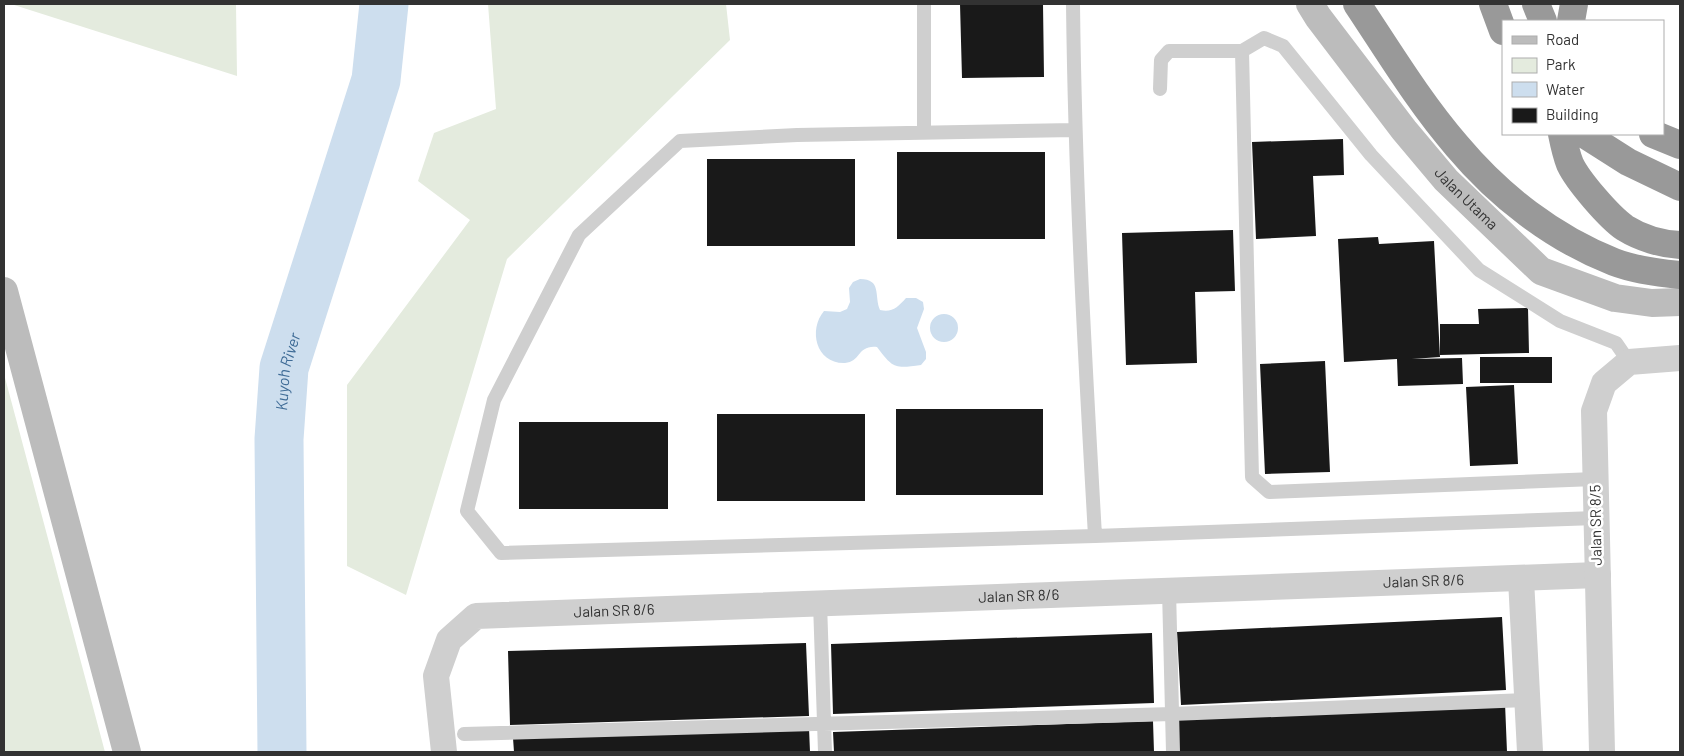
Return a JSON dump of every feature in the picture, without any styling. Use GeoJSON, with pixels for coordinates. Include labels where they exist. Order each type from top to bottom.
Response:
{"type":"FeatureCollection","features":[{"type":"Feature","properties":{"kind":"highway"},"geometry":{"type":"LineString","coordinates":[[1357,4],[1438,123],[1472,163],[1514,203],[1535,219],[1575,243],[1614,262],[1651,272],[1680,275]]}},
{"type":"Feature","properties":{"kind":"highway"},"geometry":{"type":"LineString","coordinates":[[1493,4],[1502,28]]}},
{"type":"Feature","properties":{"kind":"highway"},"geometry":{"type":"LineString","coordinates":[[1536,4],[1543,20]]}},
{"type":"Feature","properties":{"kind":"highway"},"geometry":{"type":"LineString","coordinates":[[1571,20],[1574,4]]}},
{"type":"Feature","properties":{"kind":"highway"},"geometry":{"type":"LineString","coordinates":[[1562,135],[1571,165],[1609,214],[1626,228],[1647,238],[1680,246]]}},
{"type":"Feature","properties":{"kind":"highway"},"geometry":{"type":"LineString","coordinates":[[1586,135],[1628,162],[1680,186]]}},
{"type":"Feature","properties":{"kind":"highway"},"geometry":{"type":"LineString","coordinates":[[1655,135],[1680,145]]}},
{"type":"Feature","properties":{"kind":"street","name":"Jalan Utama"},"geometry":{"type":"LineString","coordinates":[[1310,4],[1404,130],[1446,180],[1541,271],[1615,298],[1652,303],[1680,302]]}},
{"type":"Feature","properties":{"kind":"street"},"geometry":{"type":"LineString","coordinates":[[4,292],[127,752]]}},
{"type":"Feature","properties":{"kind":"street"},"geometry":{"type":"LineString","coordinates":[[1629,362],[1680,358]]}},
{"type":"Feature","properties":{"kind":"street","name":"Jalan SR 8/5"},"geometry":{"type":"LineString","coordinates":[[1602,752],[1594,411],[1604,382],[1629,362]]}},
{"type":"Feature","properties":{"kind":"street","name":"Jalan SR 8/6"},"geometry":{"type":"LineString","coordinates":[[444,752],[436,676],[449,640],[476,616],[1598,575]]}},
{"type":"Feature","properties":{"kind":"street"},"geometry":{"type":"LineString","coordinates":[[1521,579],[1530,752]]}},
{"type":"Feature","properties":{"kind":"lane"},"geometry":{"type":"LineString","coordinates":[[924,4],[924,132]]}},
{"type":"Feature","properties":{"kind":"lane"},"geometry":{"type":"LineString","coordinates":[[1073,4],[1075,130],[1095,536]]}},
{"type":"Feature","properties":{"kind":"lane"},"geometry":{"type":"LineString","coordinates":[[1160,89],[1161,60],[1169,51],[1242,51],[1264,38],[1283,46],[1370,155],[1479,270],[1560,321],[1616,343],[1629,362]]}},
{"type":"Feature","properties":{"kind":"lane"},"geometry":{"type":"LineString","coordinates":[[1242,51],[1252,477],[1269,492],[1595,479]]}},
{"type":"Feature","properties":{"kind":"lane"},"geometry":{"type":"LineString","coordinates":[[1075,130],[797,135],[680,141],[579,235],[494,400],[467,511],[501,553],[1095,536],[1596,518]]}},
{"type":"Feature","properties":{"kind":"lane"},"geometry":{"type":"LineString","coordinates":[[1169,590],[1173,752]]}},
{"type":"Feature","properties":{"kind":"lane"},"geometry":{"type":"LineString","coordinates":[[820,603],[825,752]]}},
{"type":"Feature","properties":{"kind":"lane"},"geometry":{"type":"LineString","coordinates":[[464,734],[1172,714],[1527,700]]}},
{"type":"Feature","properties":{"kind":"green space"},"geometry":{"type":"Polygon","coordinates":[[[11,4],[236,4],[237,76],[11,4]]]}},
{"type":"Feature","properties":{"kind":"green space"},"geometry":{"type":"Polygon","coordinates":[[[488,4],[726,4],[730,40],[507,259],[406,595],[347,566],[347,385],[470,220],[418,181],[434,133],[496,109],[488,4]]]}},
{"type":"Feature","properties":{"kind":"green space"},"geometry":{"type":"Polygon","coordinates":[[[4,374],[105,752],[4,752],[4,374]]]}},
{"type":"Feature","properties":{"kind":"water"},"geometry":{"type":"Polygon","coordinates":[[[860,279],[872,282],[874,285],[880,310],[888,311],[906,298],[916,298],[923,302],[924,309],[917,328],[926,352],[926,359],[921,365],[899,367],[891,363],[877,347],[871,347],[862,351],[854,360],[845,363],[835,362],[821,352],[816,336],[816,327],[819,319],[824,311],[840,312],[847,309],[850,302],[849,288],[853,282],[860,279]]]}},
{"type":"Feature","properties":{"kind":"water"},"geometry":{"type":"Polygon","coordinates":[[[944,314],[954,318],[958,328],[954,338],[944,342],[934,338],[930,328],[934,318],[944,314]]]}},
{"type":"Feature","properties":{"kind":"building"},"geometry":{"type":"Polygon","coordinates":[[[960,4],[1043,4],[1044,77],[962,78],[960,4]]]}},
{"type":"Feature","properties":{"kind":"building"},"geometry":{"type":"Polygon","coordinates":[[[1343,139],[1344,175],[1313,176],[1316,236],[1256,239],[1252,142],[1343,139]]]}},
{"type":"Feature","properties":{"kind":"building"},"geometry":{"type":"Polygon","coordinates":[[[897,152],[1045,152],[1045,239],[897,239],[897,152]]]}},
{"type":"Feature","properties":{"kind":"building"},"geometry":{"type":"Polygon","coordinates":[[[707,159],[855,159],[855,246],[707,246],[707,159]]]}},
{"type":"Feature","properties":{"kind":"building"},"geometry":{"type":"Polygon","coordinates":[[[1233,230],[1235,291],[1195,292],[1197,363],[1126,365],[1122,233],[1233,230]]]}},
{"type":"Feature","properties":{"kind":"building"},"geometry":{"type":"Polygon","coordinates":[[[1378,237],[1379,244],[1434,241],[1440,357],[1412,359],[1462,358],[1463,384],[1398,386],[1397,359],[1344,362],[1338,239],[1378,237]]]}},
{"type":"Feature","properties":{"kind":"building"},"geometry":{"type":"Polygon","coordinates":[[[1528,308],[1529,353],[1440,355],[1440,324],[1479,324],[1478,309],[1528,308]]]}},
{"type":"Feature","properties":{"kind":"building"},"geometry":{"type":"Polygon","coordinates":[[[1480,357],[1552,357],[1552,383],[1480,383],[1480,357]]]}},
{"type":"Feature","properties":{"kind":"building"},"geometry":{"type":"Polygon","coordinates":[[[1325,361],[1330,472],[1265,474],[1260,364],[1325,361]]]}},
{"type":"Feature","properties":{"kind":"building"},"geometry":{"type":"Polygon","coordinates":[[[1514,385],[1518,464],[1470,466],[1466,387],[1514,385]]]}},
{"type":"Feature","properties":{"kind":"building"},"geometry":{"type":"Polygon","coordinates":[[[896,409],[1043,409],[1043,495],[896,495],[896,409]]]}},
{"type":"Feature","properties":{"kind":"building"},"geometry":{"type":"Polygon","coordinates":[[[717,414],[865,414],[865,501],[717,501],[717,414]]]}},
{"type":"Feature","properties":{"kind":"building"},"geometry":{"type":"Polygon","coordinates":[[[519,422],[668,422],[668,509],[519,509],[519,422]]]}},
{"type":"Feature","properties":{"kind":"building"},"geometry":{"type":"Polygon","coordinates":[[[1502,617],[1506,690],[1181,705],[1177,632],[1502,617]]]}},
{"type":"Feature","properties":{"kind":"building"},"geometry":{"type":"Polygon","coordinates":[[[1152,633],[1154,703],[833,714],[831,644],[1152,633]]]}},
{"type":"Feature","properties":{"kind":"building"},"geometry":{"type":"Polygon","coordinates":[[[806,643],[809,716],[510,725],[508,651],[806,643]]]}},
{"type":"Feature","properties":{"kind":"building"},"geometry":{"type":"Polygon","coordinates":[[[1505,703],[1507,752],[1179,752],[1177,719],[1505,703]]]}},
{"type":"Feature","properties":{"kind":"building"},"geometry":{"type":"Polygon","coordinates":[[[1153,721],[1154,752],[834,752],[833,732],[1153,721]]]}},
{"type":"Feature","properties":{"kind":"building"},"geometry":{"type":"Polygon","coordinates":[[[809,728],[810,752],[514,752],[513,738],[809,728]]]}},
{"type":"Feature","properties":{"kind":"waterway","name":"Kuyoh River"},"geometry":{"type":"LineString","coordinates":[[282,752],[279,439],[284,368],[376,80],[384,4]]}}]}
